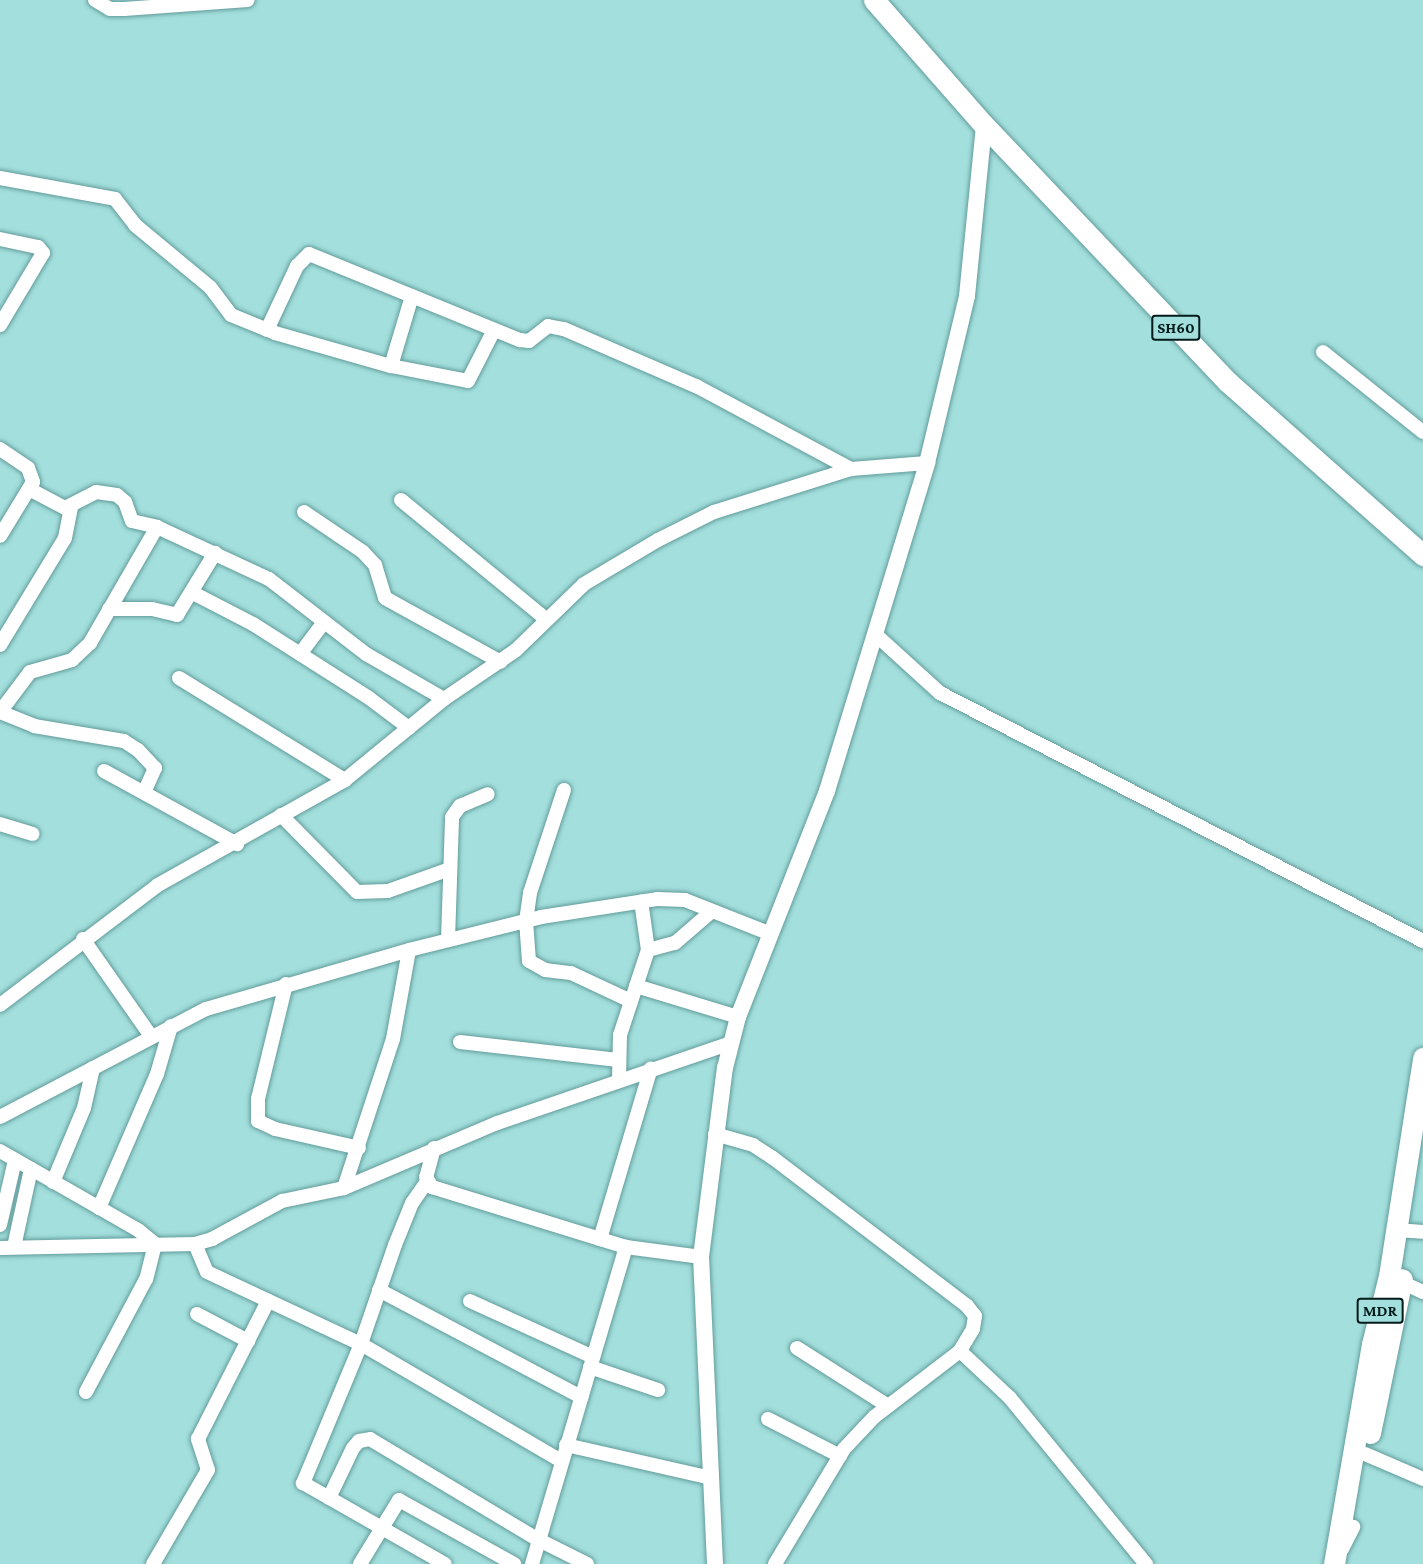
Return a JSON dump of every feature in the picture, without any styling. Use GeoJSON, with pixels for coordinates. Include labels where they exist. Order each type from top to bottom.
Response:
{"type":"FeatureCollection","features":[{"type":"Feature","properties":{"kind":"main road","name":"SH60"},"geometry":{"type":"LineString","coordinates":[[874,0],[984,125],[1228,382],[1423,555]]}},
{"type":"Feature","properties":{"kind":"main road","name":"MDR"},"geometry":{"type":"LineString","coordinates":[[1410,1231],[1423,1058]]}},
{"type":"Feature","properties":{"kind":"main road","name":"MDR"},"geometry":{"type":"LineString","coordinates":[[1335,1564],[1372,1344],[1410,1231],[1423,1136]]}},
{"type":"Feature","properties":{"kind":"main road","name":"MDR"},"geometry":{"type":"LineString","coordinates":[[1348,1564],[1395,1279]]}},
{"type":"Feature","properties":{"kind":"street"},"geometry":{"type":"LineString","coordinates":[[95,0],[110,9],[248,0]]}},
{"type":"Feature","properties":{"kind":"street"},"geometry":{"type":"LineString","coordinates":[[715,1564],[701,1257],[715,1134],[730,1043],[738,1017],[827,791],[927,463],[968,296],[984,125]]}},
{"type":"Feature","properties":{"kind":"street"},"geometry":{"type":"LineString","coordinates":[[0,178],[115,199],[135,225],[178,265],[210,287],[231,315],[267,330],[391,366],[468,381],[494,330]]}},
{"type":"Feature","properties":{"kind":"street"},"geometry":{"type":"LineString","coordinates":[[0,239],[38,247],[43,253],[0,325]]}},
{"type":"Feature","properties":{"kind":"street"},"geometry":{"type":"LineString","coordinates":[[267,330],[297,266],[309,254],[494,330],[529,341],[548,326],[564,329],[696,386],[851,469]]}},
{"type":"Feature","properties":{"kind":"street"},"geometry":{"type":"LineString","coordinates":[[391,366],[412,296]]}},
{"type":"Feature","properties":{"kind":"street"},"geometry":{"type":"LineString","coordinates":[[1323,352],[1423,432]]}},
{"type":"Feature","properties":{"kind":"street"},"geometry":{"type":"LineString","coordinates":[[0,449],[33,474],[29,489],[0,536]]}},
{"type":"Feature","properties":{"kind":"street"},"geometry":{"type":"LineString","coordinates":[[0,1005],[83,939],[158,885],[237,844],[281,815],[345,780],[444,699],[501,662],[584,584],[699,518],[851,469],[927,463]]}},
{"type":"Feature","properties":{"kind":"street"},"geometry":{"type":"LineString","coordinates":[[29,489],[58,507],[71,506],[96,492],[107,491],[125,502],[132,521],[156,527],[269,579],[366,654],[444,699]]}},
{"type":"Feature","properties":{"kind":"street"},"geometry":{"type":"LineString","coordinates":[[401,500],[546,619]]}},
{"type":"Feature","properties":{"kind":"street"},"geometry":{"type":"LineString","coordinates":[[0,645],[65,538],[71,506]]}},
{"type":"Feature","properties":{"kind":"street"},"geometry":{"type":"LineString","coordinates":[[304,512],[363,552],[375,565],[386,598],[501,662]]}},
{"type":"Feature","properties":{"kind":"street"},"geometry":{"type":"LineString","coordinates":[[144,793],[155,768],[138,750],[124,741],[34,726],[0,712],[30,672],[72,660],[81,652],[109,609],[156,527]]}},
{"type":"Feature","properties":{"kind":"street"},"geometry":{"type":"LineString","coordinates":[[109,609],[153,609],[177,615],[193,593],[215,553]]}},
{"type":"Feature","properties":{"kind":"street"},"geometry":{"type":"LineString","coordinates":[[193,593],[300,654],[409,728]]}},
{"type":"Feature","properties":{"kind":"street"},"geometry":{"type":"LineString","coordinates":[[300,654],[324,622]]}},
{"type":"Feature","properties":{"kind":"street"},"geometry":{"type":"LineString","coordinates":[[876,635],[940,693],[1423,941]]}},
{"type":"Feature","properties":{"kind":"street"},"geometry":{"type":"LineString","coordinates":[[179,678],[345,780]]}},
{"type":"Feature","properties":{"kind":"street"},"geometry":{"type":"LineString","coordinates":[[104,771],[237,844]]}},
{"type":"Feature","properties":{"kind":"street"},"geometry":{"type":"LineString","coordinates":[[564,790],[535,869],[526,921],[529,961],[535,967],[572,973],[629,999]]}},
{"type":"Feature","properties":{"kind":"street"},"geometry":{"type":"LineString","coordinates":[[448,940],[454,812],[488,794]]}},
{"type":"Feature","properties":{"kind":"street"},"geometry":{"type":"LineString","coordinates":[[281,815],[357,892],[388,891],[450,870]]}},
{"type":"Feature","properties":{"kind":"street"},"geometry":{"type":"LineString","coordinates":[[0,824],[32,834]]}},
{"type":"Feature","properties":{"kind":"street"},"geometry":{"type":"LineString","coordinates":[[0,1118],[150,1036],[206,1009],[409,950],[526,921],[641,901],[685,900],[771,934]]}},
{"type":"Feature","properties":{"kind":"street"},"geometry":{"type":"LineString","coordinates":[[619,1079],[618,1060],[629,999],[636,986],[648,950],[641,901]]}},
{"type":"Feature","properties":{"kind":"street"},"geometry":{"type":"LineString","coordinates":[[648,950],[675,943],[712,911]]}},
{"type":"Feature","properties":{"kind":"street"},"geometry":{"type":"LineString","coordinates":[[83,939],[150,1036]]}},
{"type":"Feature","properties":{"kind":"street"},"geometry":{"type":"LineString","coordinates":[[344,1188],[393,1039],[409,950]]}},
{"type":"Feature","properties":{"kind":"street"},"geometry":{"type":"LineString","coordinates":[[286,984],[258,1099],[258,1121],[275,1129],[359,1148]]}},
{"type":"Feature","properties":{"kind":"street"},"geometry":{"type":"LineString","coordinates":[[636,986],[738,1017]]}},
{"type":"Feature","properties":{"kind":"street"},"geometry":{"type":"LineString","coordinates":[[99,1208],[153,1084],[171,1026]]}},
{"type":"Feature","properties":{"kind":"street"},"geometry":{"type":"LineString","coordinates":[[460,1042],[618,1060]]}},
{"type":"Feature","properties":{"kind":"street"},"geometry":{"type":"LineString","coordinates":[[0,1248],[195,1244],[212,1239],[282,1201],[344,1188],[434,1148],[619,1079],[730,1043]]}},
{"type":"Feature","properties":{"kind":"street"},"geometry":{"type":"LineString","coordinates":[[53,1182],[84,1108],[93,1068]]}},
{"type":"Feature","properties":{"kind":"street"},"geometry":{"type":"LineString","coordinates":[[600,1239],[651,1068]]}},
{"type":"Feature","properties":{"kind":"street"},"geometry":{"type":"LineString","coordinates":[[715,1134],[753,1145],[773,1158],[967,1306],[975,1316],[973,1329],[960,1351],[888,1406],[840,1456],[776,1564]]}},
{"type":"Feature","properties":{"kind":"street"},"geometry":{"type":"LineString","coordinates":[[434,1148],[426,1183],[412,1203],[361,1344],[303,1477],[307,1486],[445,1564]]}},
{"type":"Feature","properties":{"kind":"street"},"geometry":{"type":"LineString","coordinates":[[0,1151],[138,1230],[155,1244]]}},
{"type":"Feature","properties":{"kind":"street"},"geometry":{"type":"LineString","coordinates":[[0,1225],[15,1160]]}},
{"type":"Feature","properties":{"kind":"street"},"geometry":{"type":"LineString","coordinates":[[14,1247],[31,1169]]}},
{"type":"Feature","properties":{"kind":"street"},"geometry":{"type":"LineString","coordinates":[[426,1183],[626,1247],[701,1257]]}},
{"type":"Feature","properties":{"kind":"street"},"geometry":{"type":"LineString","coordinates":[[86,1392],[146,1279],[155,1244]]}},
{"type":"Feature","properties":{"kind":"street"},"geometry":{"type":"LineString","coordinates":[[195,1244],[207,1272],[361,1344],[561,1461]]}},
{"type":"Feature","properties":{"kind":"street"},"geometry":{"type":"LineString","coordinates":[[532,1564],[537,1539],[626,1247]]}},
{"type":"Feature","properties":{"kind":"street"},"geometry":{"type":"LineString","coordinates":[[1395,1279],[1423,1292]]}},
{"type":"Feature","properties":{"kind":"street"},"geometry":{"type":"LineString","coordinates":[[379,1290],[581,1397]]}},
{"type":"Feature","properties":{"kind":"street"},"geometry":{"type":"LineString","coordinates":[[153,1564],[208,1470],[198,1439],[268,1301]]}},
{"type":"Feature","properties":{"kind":"street"},"geometry":{"type":"LineString","coordinates":[[470,1301],[591,1362],[658,1390]]}},
{"type":"Feature","properties":{"kind":"street"},"geometry":{"type":"LineString","coordinates":[[197,1314],[248,1341]]}},
{"type":"Feature","properties":{"kind":"street"},"geometry":{"type":"LineString","coordinates":[[797,1348],[888,1406]]}},
{"type":"Feature","properties":{"kind":"street"},"geometry":{"type":"LineString","coordinates":[[960,1351],[1010,1398],[1078,1486],[1146,1564]]}},
{"type":"Feature","properties":{"kind":"street"},"geometry":{"type":"LineString","coordinates":[[768,1419],[840,1456]]}},
{"type":"Feature","properties":{"kind":"street"},"geometry":{"type":"LineString","coordinates":[[329,1498],[353,1448],[364,1438],[370,1439],[537,1539],[587,1564]]}},
{"type":"Feature","properties":{"kind":"street"},"geometry":{"type":"LineString","coordinates":[[566,1445],[711,1478]]}},
{"type":"Feature","properties":{"kind":"street"},"geometry":{"type":"LineString","coordinates":[[1365,1454],[1423,1479]]}},
{"type":"Feature","properties":{"kind":"street"},"geometry":{"type":"LineString","coordinates":[[360,1564],[393,1504],[403,1501],[514,1564]]}},
{"type":"Feature","properties":{"kind":"street"},"geometry":{"type":"LineString","coordinates":[[1335,1564],[1353,1527]]}}]}
